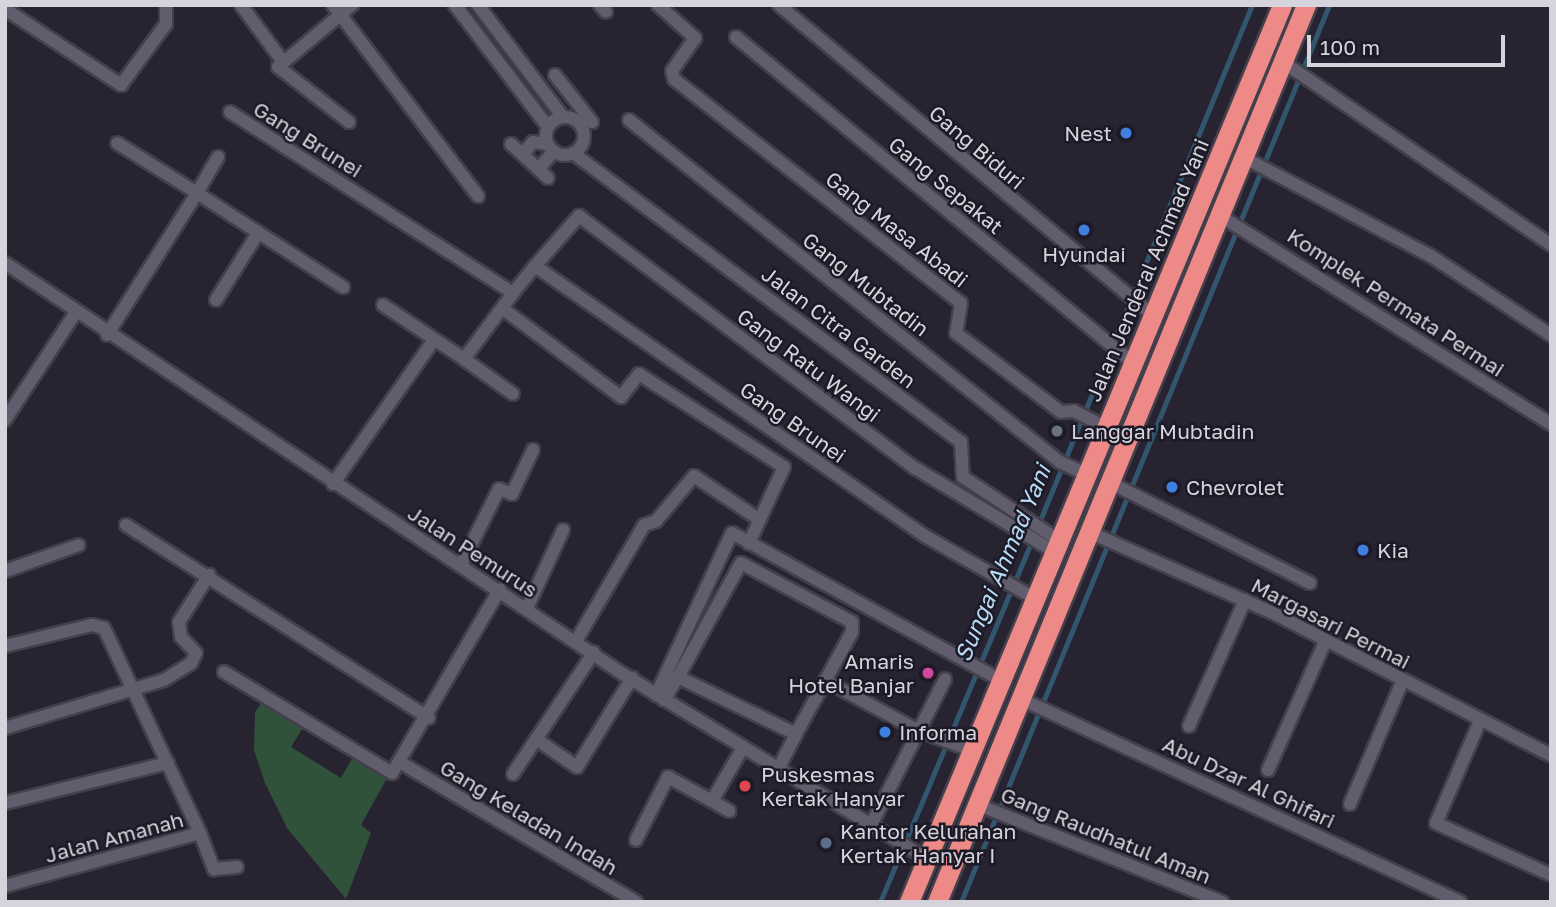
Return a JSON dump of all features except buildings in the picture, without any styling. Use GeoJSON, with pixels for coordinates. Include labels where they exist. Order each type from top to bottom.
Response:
{"type":"FeatureCollection","features":[{"type":"Feature","properties":{"kind":"highway","name":"Jalan Jenderal Achmad Yani"},"geometry":{"type":"LineString","coordinates":[[909,902],[927,859],[962,747],[1002,681],[1020,592],[1090,419],[1132,362],[1282,5]]}},
{"type":"Feature","properties":{"kind":"highway"},"geometry":{"type":"LineString","coordinates":[[937,902],[992,811],[1036,705],[1089,532],[1190,283],[1243,157],[1295,70],[1306,5]]}},
{"type":"Feature","properties":{"kind":"highway"},"geometry":{"type":"LineString","coordinates":[[1170,274],[1190,283]]}},
{"type":"Feature","properties":{"kind":"street"},"geometry":{"type":"LineString","coordinates":[[5,9],[121,85],[166,24],[166,5]]}},
{"type":"Feature","properties":{"kind":"street"},"geometry":{"type":"LineString","coordinates":[[242,5],[280,61],[282,74],[349,122]]}},
{"type":"Feature","properties":{"kind":"street"},"geometry":{"type":"LineString","coordinates":[[280,61],[337,10],[352,5]]}},
{"type":"Feature","properties":{"kind":"street"},"geometry":{"type":"LineString","coordinates":[[456,5],[548,127],[551,148],[543,174],[524,153],[511,144]]}},
{"type":"Feature","properties":{"kind":"street"},"geometry":{"type":"LineString","coordinates":[[478,5],[578,116]]}},
{"type":"Feature","properties":{"kind":"street","name":"Gang Masa Abadi"},"geometry":{"type":"LineString","coordinates":[[658,5],[695,38],[672,71],[674,79],[961,303],[956,333],[1060,412],[1090,419]]}},
{"type":"Feature","properties":{"kind":"street","name":"Gang Biduri"},"geometry":{"type":"LineString","coordinates":[[779,5],[1153,315]]}},
{"type":"Feature","properties":{"kind":"street"},"geometry":{"type":"LineString","coordinates":[[337,10],[478,197]]}},
{"type":"Feature","properties":{"kind":"street","name":"Gang Sepakat"},"geometry":{"type":"LineString","coordinates":[[736,37],[1132,362]]}},
{"type":"Feature","properties":{"kind":"street"},"geometry":{"type":"LineString","coordinates":[[1295,70],[1551,245]]}},
{"type":"Feature","properties":{"kind":"street"},"geometry":{"type":"LineString","coordinates":[[524,153],[533,142],[573,153],[582,144],[578,116],[555,75]]}},
{"type":"Feature","properties":{"kind":"street","name":"Gang Brunei"},"geometry":{"type":"LineString","coordinates":[[230,112],[514,292]]}},
{"type":"Feature","properties":{"kind":"street"},"geometry":{"type":"LineString","coordinates":[[548,127],[578,116]]}},
{"type":"Feature","properties":{"kind":"street","name":"Gang Mubtadin"},"geometry":{"type":"LineString","coordinates":[[629,120],[1071,467]]}},
{"type":"Feature","properties":{"kind":"street"},"geometry":{"type":"LineString","coordinates":[[117,143],[343,287]]}},
{"type":"Feature","properties":{"kind":"street","name":"Jalan Citra Garden"},"geometry":{"type":"LineString","coordinates":[[573,153],[961,442],[966,451],[963,477],[1041,538]]}},
{"type":"Feature","properties":{"kind":"street"},"geometry":{"type":"LineString","coordinates":[[107,335],[218,157]]}},
{"type":"Feature","properties":{"kind":"street"},"geometry":{"type":"LineString","coordinates":[[1243,157],[1431,256],[1551,335]]}},
{"type":"Feature","properties":{"kind":"street","name":"Komplek Permata Permai"},"geometry":{"type":"LineString","coordinates":[[1219,215],[1551,424]]}},
{"type":"Feature","properties":{"kind":"street","name":"Gang Ratu Wangi"},"geometry":{"type":"LineString","coordinates":[[536,266],[556,238],[579,216],[915,468],[1041,538]]}},
{"type":"Feature","properties":{"kind":"street"},"geometry":{"type":"LineString","coordinates":[[216,300],[258,233]]}},
{"type":"Feature","properties":{"kind":"street","name":"Jalan Pemurus"},"geometry":{"type":"LineString","coordinates":[[5,263],[107,335],[333,484],[500,589],[660,697],[869,829],[927,859]]}},
{"type":"Feature","properties":{"kind":"street"},"geometry":{"type":"LineString","coordinates":[[464,359],[481,332],[536,266]]}},
{"type":"Feature","properties":{"kind":"street","name":"Gang Brunei"},"geometry":{"type":"LineString","coordinates":[[536,266],[925,536],[1020,592]]}},
{"type":"Feature","properties":{"kind":"street"},"geometry":{"type":"LineString","coordinates":[[383,305],[513,394]]}},
{"type":"Feature","properties":{"kind":"street"},"geometry":{"type":"LineString","coordinates":[[6,417],[76,312]]}},
{"type":"Feature","properties":{"kind":"street"},"geometry":{"type":"LineString","coordinates":[[506,312],[621,397],[639,374],[784,467],[749,543]]}},
{"type":"Feature","properties":{"kind":"street"},"geometry":{"type":"LineString","coordinates":[[333,484],[434,340]]}},
{"type":"Feature","properties":{"kind":"street"},"geometry":{"type":"LineString","coordinates":[[461,565],[499,489],[512,494],[533,450]]}},
{"type":"Feature","properties":{"kind":"street"},"geometry":{"type":"LineString","coordinates":[[576,641],[644,525],[656,521],[694,476],[760,520]]}},
{"type":"Feature","properties":{"kind":"street"},"geometry":{"type":"LineString","coordinates":[[1109,482],[1310,583]]}},
{"type":"Feature","properties":{"kind":"street"},"geometry":{"type":"LineString","coordinates":[[126,526],[275,617],[285,632],[429,718]]}},
{"type":"Feature","properties":{"kind":"street"},"geometry":{"type":"LineString","coordinates":[[527,608],[563,530]]}},
{"type":"Feature","properties":{"kind":"street","name":"Margasari Permai"},"geometry":{"type":"LineString","coordinates":[[1089,532],[1245,600],[1551,755]]}},
{"type":"Feature","properties":{"kind":"street"},"geometry":{"type":"LineString","coordinates":[[660,697],[732,533],[970,667],[1002,681]]}},
{"type":"Feature","properties":{"kind":"street"},"geometry":{"type":"LineString","coordinates":[[5,571],[79,545]]}},
{"type":"Feature","properties":{"kind":"street"},"geometry":{"type":"LineString","coordinates":[[660,697],[678,677],[741,563],[852,622],[826,681],[777,771]]}},
{"type":"Feature","properties":{"kind":"street"},"geometry":{"type":"LineString","coordinates":[[5,727],[134,690],[195,659],[179,622],[209,575]]}},
{"type":"Feature","properties":{"kind":"street"},"geometry":{"type":"LineString","coordinates":[[224,672],[392,773],[403,764],[500,589]]}},
{"type":"Feature","properties":{"kind":"street"},"geometry":{"type":"LineString","coordinates":[[1189,726],[1245,600]]}},
{"type":"Feature","properties":{"kind":"street","name":"Jalan Amanah"},"geometry":{"type":"LineString","coordinates":[[5,646],[100,626],[134,690],[200,834],[5,886]]}},
{"type":"Feature","properties":{"kind":"street"},"geometry":{"type":"LineString","coordinates":[[1268,770],[1326,640]]}},
{"type":"Feature","properties":{"kind":"street"},"geometry":{"type":"LineString","coordinates":[[513,774],[594,652]]}},
{"type":"Feature","properties":{"kind":"street"},"geometry":{"type":"LineString","coordinates":[[678,677],[796,734]]}},
{"type":"Feature","properties":{"kind":"street"},"geometry":{"type":"LineString","coordinates":[[536,739],[578,767],[632,678]]}},
{"type":"Feature","properties":{"kind":"street"},"geometry":{"type":"LineString","coordinates":[[869,829],[945,680]]}},
{"type":"Feature","properties":{"kind":"street"},"geometry":{"type":"LineString","coordinates":[[1350,804],[1403,680]]}},
{"type":"Feature","properties":{"kind":"street"},"geometry":{"type":"LineString","coordinates":[[826,681],[919,731],[962,747]]}},
{"type":"Feature","properties":{"kind":"street","name":"Abu Dzar Al Ghifari"},"geometry":{"type":"LineString","coordinates":[[1036,705],[1460,902]]}},
{"type":"Feature","properties":{"kind":"street"},"geometry":{"type":"LineString","coordinates":[[1480,721],[1436,823],[1551,875]]}},
{"type":"Feature","properties":{"kind":"street"},"geometry":{"type":"LineString","coordinates":[[712,801],[742,749]]}},
{"type":"Feature","properties":{"kind":"street"},"geometry":{"type":"LineString","coordinates":[[5,803],[168,763]]}},
{"type":"Feature","properties":{"kind":"street","name":"Gang Keladan Indah"},"geometry":{"type":"LineString","coordinates":[[403,764],[636,902]]}},
{"type":"Feature","properties":{"kind":"street"},"geometry":{"type":"LineString","coordinates":[[636,839],[668,776],[729,811]]}},
{"type":"Feature","properties":{"kind":"street","name":"Gang Raudhatul Aman"},"geometry":{"type":"LineString","coordinates":[[992,811],[1222,902]]}},
{"type":"Feature","properties":{"kind":"street"},"geometry":{"type":"LineString","coordinates":[[200,834],[214,869],[237,867]]}},
{"type":"Feature","properties":{"kind":"green space"},"geometry":{"type":"Polygon","coordinates":[[[265,698],[307,721],[291,747],[341,778],[357,750],[391,771],[361,825],[371,833],[346,899],[287,828],[265,783],[254,750],[255,712],[265,698]]]}},
{"type":"Feature","properties":{"kind":"waterway","name":"Sungai Ahmad Yani"},"geometry":{"type":"LineString","coordinates":[[1039,523],[1252,5]]}},
{"type":"Feature","properties":{"kind":"waterway","name":"Sungai Ahmad Yani"},"geometry":{"type":"LineString","coordinates":[[961,902],[1329,5]]}},
{"type":"Feature","properties":{"kind":"waterway","name":"Sungai Ahmad Yani"},"geometry":{"type":"LineString","coordinates":[[880,902],[1032,541]]}},
{"type":"Feature","properties":{"kind":"place","name":"Nest"},"geometry":{"type":"Point","coordinates":[1126,133]}},
{"type":"Feature","properties":{"kind":"place","name":"Hyundai"},"geometry":{"type":"Point","coordinates":[1084,230]}},
{"type":"Feature","properties":{"kind":"place","name":"Langgar Mubtadin"},"geometry":{"type":"Point","coordinates":[1057,431]}},
{"type":"Feature","properties":{"kind":"place","name":"Chevrolet"},"geometry":{"type":"Point","coordinates":[1172,487]}},
{"type":"Feature","properties":{"kind":"place","name":"Kia"},"geometry":{"type":"Point","coordinates":[1363,550]}},
{"type":"Feature","properties":{"kind":"place","name":"Amaris Hotel Banjar"},"geometry":{"type":"Point","coordinates":[928,673]}},
{"type":"Feature","properties":{"kind":"place","name":"Informa"},"geometry":{"type":"Point","coordinates":[885,732]}},
{"type":"Feature","properties":{"kind":"place","name":"Puskesmas Kertak Hanyar"},"geometry":{"type":"Point","coordinates":[745,786]}},
{"type":"Feature","properties":{"kind":"place","name":"Kantor Kelurahan Kertak Hanyar I"},"geometry":{"type":"Point","coordinates":[826,843]}}]}
